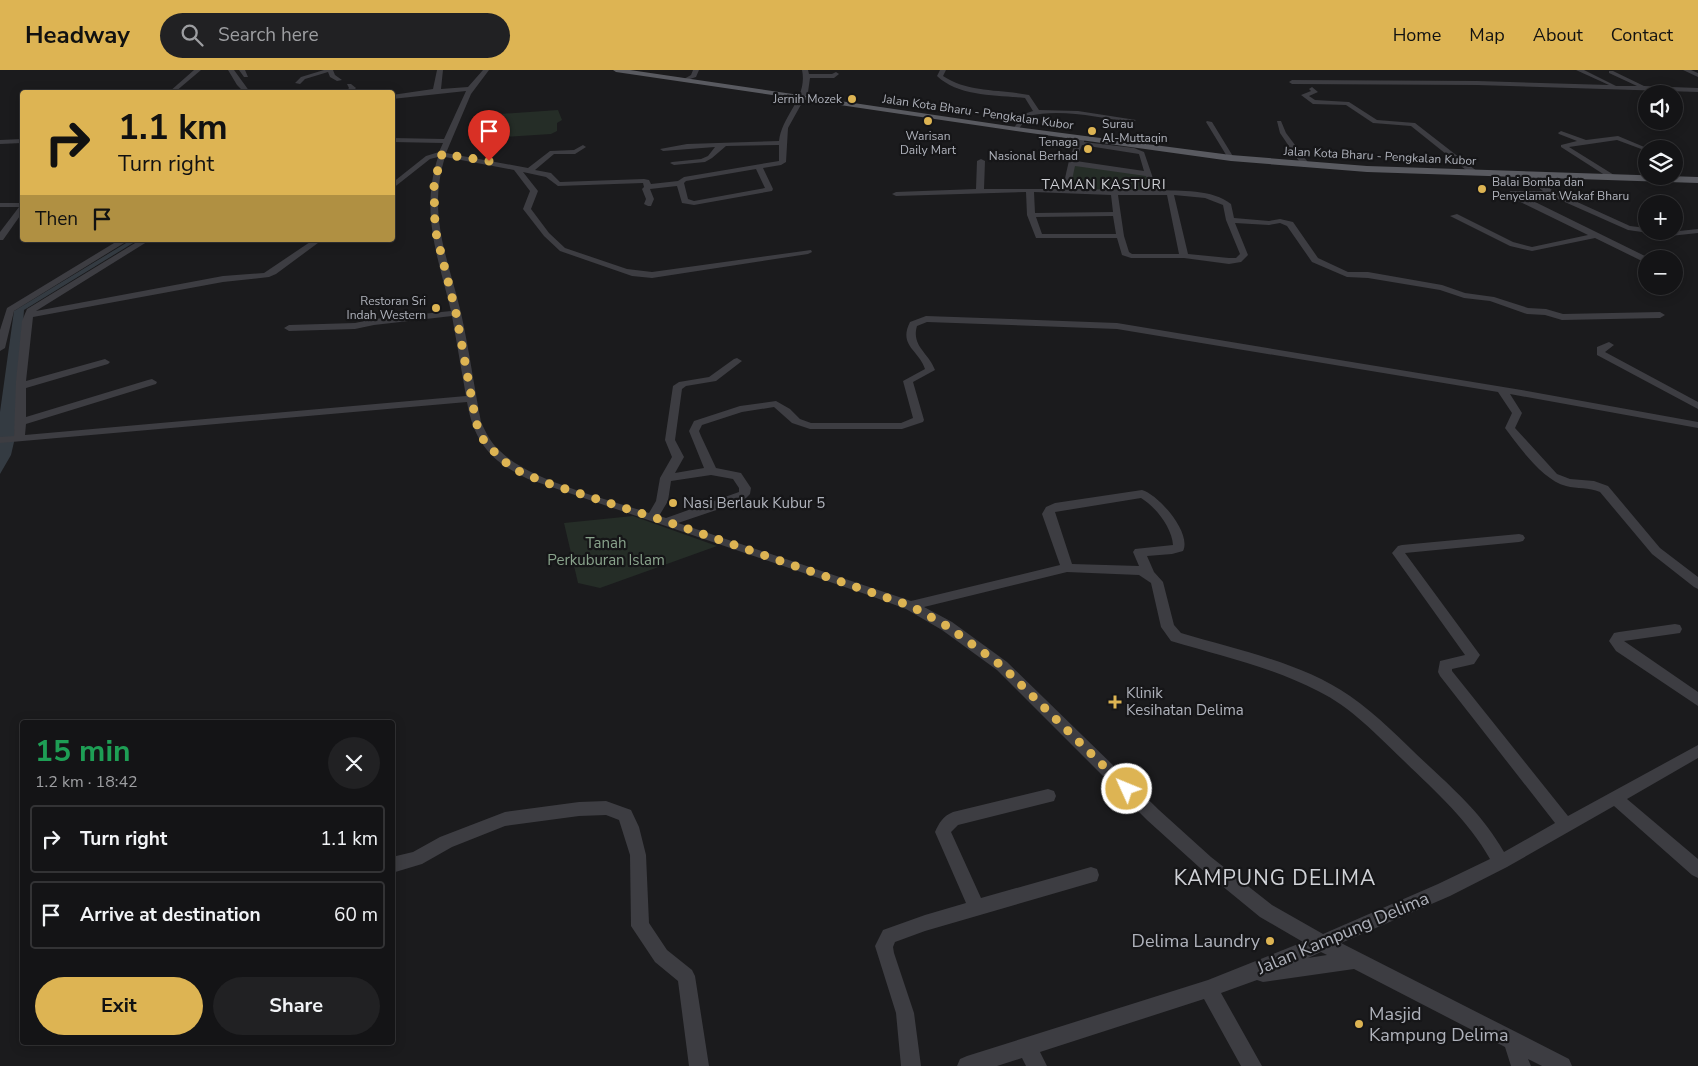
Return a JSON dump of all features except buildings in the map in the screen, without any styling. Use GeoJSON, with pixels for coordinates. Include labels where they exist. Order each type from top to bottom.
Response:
{"type":"FeatureCollection","features":[{"type":"Feature","properties":{"kind":"main road","name":"Jalan Kota Bharu - Pengkalan Kubor"},"geometry":{"type":"LineString","coordinates":[[616,70],[1081,140],[1231,158],[1306,165],[1698,180]]}},
{"type":"Feature","properties":{"kind":"street"},"geometry":{"type":"LineString","coordinates":[[174,90],[198,70]]}},
{"type":"Feature","properties":{"kind":"street"},"geometry":{"type":"LineString","coordinates":[[231,70],[245,90]]}},
{"type":"Feature","properties":{"kind":"street"},"geometry":{"type":"LineString","coordinates":[[298,83],[303,78],[330,70],[332,76],[339,80]]}},
{"type":"Feature","properties":{"kind":"street"},"geometry":{"type":"LineString","coordinates":[[435,91],[438,89],[440,70]]}},
{"type":"Feature","properties":{"kind":"street"},"geometry":{"type":"LineString","coordinates":[[486,70],[469,89],[444,148],[434,184],[435,229],[456,313],[469,375],[471,399],[482,438],[499,457],[514,469],[544,482],[668,522],[911,606],[947,626],[1002,666],[1153,815],[1205,862],[1266,911],[1354,960],[1562,1066]]}},
{"type":"Feature","properties":{"kind":"street"},"geometry":{"type":"LineString","coordinates":[[686,80],[694,76],[696,70]]}},
{"type":"Feature","properties":{"kind":"street"},"geometry":{"type":"LineString","coordinates":[[943,70],[940,76],[951,84],[975,90],[1027,96],[1037,112]]}},
{"type":"Feature","properties":{"kind":"street"},"geometry":{"type":"LineString","coordinates":[[1579,70],[1613,85],[1630,88]]}},
{"type":"Feature","properties":{"kind":"street"},"geometry":{"type":"LineString","coordinates":[[1686,70],[1698,75]]}},
{"type":"Feature","properties":{"kind":"street"},"geometry":{"type":"LineString","coordinates":[[1612,72],[1638,85]]}},
{"type":"Feature","properties":{"kind":"street"},"geometry":{"type":"LineString","coordinates":[[648,186],[680,183],[686,178],[782,162],[782,142],[786,124],[803,98],[806,73],[832,76],[836,74]]}},
{"type":"Feature","properties":{"kind":"street"},"geometry":{"type":"LineString","coordinates":[[1590,76],[1607,81],[1629,81]]}},
{"type":"Feature","properties":{"kind":"street"},"geometry":{"type":"LineString","coordinates":[[1292,82],[1485,83],[1638,88]]}},
{"type":"Feature","properties":{"kind":"street"},"geometry":{"type":"LineString","coordinates":[[349,85],[352,88],[350,90]]}},
{"type":"Feature","properties":{"kind":"street"},"geometry":{"type":"LineString","coordinates":[[395,98],[435,91],[469,89]]}},
{"type":"Feature","properties":{"kind":"street"},"geometry":{"type":"LineString","coordinates":[[1312,90],[1315,92],[1304,95],[1312,102],[1347,103],[1375,122],[1414,125],[1474,172]]}},
{"type":"Feature","properties":{"kind":"street"},"geometry":{"type":"LineString","coordinates":[[1683,90],[1698,90]]}},
{"type":"Feature","properties":{"kind":"street"},"geometry":{"type":"LineString","coordinates":[[1016,129],[1026,114],[1037,112],[1064,111],[1133,120]]}},
{"type":"Feature","properties":{"kind":"street"},"geometry":{"type":"LineString","coordinates":[[1209,122],[1231,158]]}},
{"type":"Feature","properties":{"kind":"street"},"geometry":{"type":"LineString","coordinates":[[1280,122],[1283,133],[1306,165]]}},
{"type":"Feature","properties":{"kind":"street"},"geometry":{"type":"LineString","coordinates":[[1561,133],[1585,142]]}},
{"type":"Feature","properties":{"kind":"street"},"geometry":{"type":"LineString","coordinates":[[1611,177],[1562,146],[1618,138],[1638,146]]}},
{"type":"Feature","properties":{"kind":"street"},"geometry":{"type":"LineString","coordinates":[[395,140],[444,148],[549,175],[558,184],[644,181],[648,186],[646,189],[650,199],[648,204]]}},
{"type":"Feature","properties":{"kind":"street"},"geometry":{"type":"LineString","coordinates":[[1066,192],[1072,163],[1081,140],[1139,152],[1144,156],[1154,191]]}},
{"type":"Feature","properties":{"kind":"street"},"geometry":{"type":"LineString","coordinates":[[0,142],[20,141]]}},
{"type":"Feature","properties":{"kind":"street"},"geometry":{"type":"LineString","coordinates":[[663,149],[687,146],[782,142]]}},
{"type":"Feature","properties":{"kind":"street"},"geometry":{"type":"LineString","coordinates":[[674,163],[705,160],[721,145]]}},
{"type":"Feature","properties":{"kind":"street"},"geometry":{"type":"LineString","coordinates":[[529,171],[552,152],[575,152],[583,147]]}},
{"type":"Feature","properties":{"kind":"street"},"geometry":{"type":"LineString","coordinates":[[395,184],[428,157],[444,148]]}},
{"type":"Feature","properties":{"kind":"street"},"geometry":{"type":"LineString","coordinates":[[980,190],[981,161]]}},
{"type":"Feature","properties":{"kind":"street"},"geometry":{"type":"LineString","coordinates":[[1072,163],[1148,174]]}},
{"type":"Feature","properties":{"kind":"street"},"geometry":{"type":"LineString","coordinates":[[680,183],[685,201],[690,203],[769,189],[759,166]]}},
{"type":"Feature","properties":{"kind":"street"},"geometry":{"type":"LineString","coordinates":[[517,168],[534,191],[527,209],[553,241],[562,250],[587,257],[615,270],[652,275],[808,252]]}},
{"type":"Feature","properties":{"kind":"street"},"geometry":{"type":"LineString","coordinates":[[1528,174],[1550,192],[1634,230],[1670,234],[1698,231]]}},
{"type":"Feature","properties":{"kind":"street"},"geometry":{"type":"LineString","coordinates":[[896,194],[980,190],[1114,193],[1154,191],[1211,198],[1224,201],[1227,204],[1230,220],[1244,255],[1242,258],[1229,261],[1184,256],[1131,256],[1124,253],[1114,193]]}},
{"type":"Feature","properties":{"kind":"street"},"geometry":{"type":"LineString","coordinates":[[1030,190],[1031,215],[1039,236],[1120,236]]}},
{"type":"Feature","properties":{"kind":"street"},"geometry":{"type":"LineString","coordinates":[[1550,192],[1513,193],[1517,197],[1594,236],[1638,256]]}},
{"type":"Feature","properties":{"kind":"street"},"geometry":{"type":"LineString","coordinates":[[1170,193],[1184,256]]}},
{"type":"Feature","properties":{"kind":"street"},"geometry":{"type":"LineString","coordinates":[[0,205],[20,206]]}},
{"type":"Feature","properties":{"kind":"street"},"geometry":{"type":"LineString","coordinates":[[0,238],[20,209]]}},
{"type":"Feature","properties":{"kind":"street"},"geometry":{"type":"LineString","coordinates":[[1031,215],[1118,214]]}},
{"type":"Feature","properties":{"kind":"street"},"geometry":{"type":"LineString","coordinates":[[1454,216],[1510,244],[1532,249],[1594,236]]}},
{"type":"Feature","properties":{"kind":"street"},"geometry":{"type":"LineString","coordinates":[[1230,220],[1269,223],[1284,222],[1290,224],[1315,260],[1347,274],[1442,288],[1464,295],[1491,299],[1527,311],[1548,312],[1562,317],[1660,315]]}},
{"type":"Feature","properties":{"kind":"street"},"geometry":{"type":"LineString","coordinates":[[0,348],[10,310],[122,242]]}},
{"type":"Feature","properties":{"kind":"street"},"geometry":{"type":"LineString","coordinates":[[18,438],[21,422],[21,386],[27,321],[33,308],[143,242]]}},
{"type":"Feature","properties":{"kind":"street"},"geometry":{"type":"LineString","coordinates":[[29,315],[223,279],[266,275],[315,242]]}},
{"type":"Feature","properties":{"kind":"street"},"geometry":{"type":"LineString","coordinates":[[289,328],[353,326],[372,322],[421,319],[456,313]]}},
{"type":"Feature","properties":{"kind":"street"},"geometry":{"type":"LineString","coordinates":[[711,471],[705,456],[696,442],[694,431],[698,423],[740,409],[776,404],[796,422],[810,426],[902,426],[919,420],[908,381],[930,370],[929,365],[915,349],[910,332],[913,324],[926,319],[1112,325],[1502,390],[1698,426]]}},
{"type":"Feature","properties":{"kind":"street"},"geometry":{"type":"LineString","coordinates":[[1609,345],[1600,350],[1600,353],[1698,406]]}},
{"type":"Feature","properties":{"kind":"street"},"geometry":{"type":"LineString","coordinates":[[21,386],[105,362]]}},
{"type":"Feature","properties":{"kind":"street"},"geometry":{"type":"LineString","coordinates":[[653,517],[662,501],[666,478],[678,461],[670,440],[677,388],[683,384],[712,379],[738,362]]}},
{"type":"Feature","properties":{"kind":"street"},"geometry":{"type":"LineString","coordinates":[[21,422],[152,382]]}},
{"type":"Feature","properties":{"kind":"street"},"geometry":{"type":"LineString","coordinates":[[1502,390],[1517,412],[1510,428],[1548,474],[1568,483],[1594,485],[1604,488],[1634,527],[1656,551],[1698,584]]}},
{"type":"Feature","properties":{"kind":"street"},"geometry":{"type":"LineString","coordinates":[[0,440],[471,399]]}},
{"type":"Feature","properties":{"kind":"street"},"geometry":{"type":"LineString","coordinates":[[666,478],[711,471],[737,476],[745,488],[744,494],[732,501],[668,522]]}},
{"type":"Feature","properties":{"kind":"street"},"geometry":{"type":"LineString","coordinates":[[1067,568],[1048,514],[1050,510],[1055,507],[1142,494],[1152,499],[1176,530],[1180,543],[1176,549],[1139,552],[1148,573]]}},
{"type":"Feature","properties":{"kind":"street"},"geometry":{"type":"LineString","coordinates":[[1520,538],[1402,549],[1398,553],[1473,655],[1472,659],[1445,665],[1445,672],[1566,825]]}},
{"type":"Feature","properties":{"kind":"street"},"geometry":{"type":"LineString","coordinates":[[911,606],[1067,568],[1134,570],[1148,573],[1153,577],[1160,589],[1168,627],[1176,636],[1272,665],[1324,687],[1346,700],[1468,813],[1485,834],[1501,862]]}},
{"type":"Feature","properties":{"kind":"street"},"geometry":{"type":"LineString","coordinates":[[1675,629],[1619,638],[1616,641],[1621,647],[1698,700]]}},
{"type":"Feature","properties":{"kind":"street","name":"Jalan Kampung Delima"},"geometry":{"type":"LineString","coordinates":[[967,1066],[1208,989],[1322,943],[1444,890],[1501,862],[1698,751]]}},
{"type":"Feature","properties":{"kind":"street"},"geometry":{"type":"LineString","coordinates":[[978,908],[943,832],[945,827],[953,819],[1048,796]]}},
{"type":"Feature","properties":{"kind":"street"},"geometry":{"type":"LineString","coordinates":[[1614,797],[1698,870]]}},
{"type":"Feature","properties":{"kind":"street"},"geometry":{"type":"LineString","coordinates":[[395,864],[416,859],[446,842],[505,819],[552,811],[606,808],[626,815],[638,855],[640,926],[661,956],[686,976],[699,1066]]}},
{"type":"Feature","properties":{"kind":"street"},"geometry":{"type":"LineString","coordinates":[[911,1066],[905,1013],[885,953],[886,940],[895,933],[1092,875]]}},
{"type":"Feature","properties":{"kind":"street"},"geometry":{"type":"LineString","coordinates":[[1244,976],[1354,960]]}},
{"type":"Feature","properties":{"kind":"street"},"geometry":{"type":"LineString","coordinates":[[1208,989],[1252,1066]]}},
{"type":"Feature","properties":{"kind":"street"},"geometry":{"type":"LineString","coordinates":[[1512,1040],[1521,1066]]}},
{"type":"Feature","properties":{"kind":"street"},"geometry":{"type":"LineString","coordinates":[[1027,1048],[1037,1066]]}},
{"type":"Feature","properties":{"kind":"green space"},"geometry":{"type":"Polygon","coordinates":[[[558,110],[562,120],[557,123],[557,131],[551,134],[490,138],[499,114],[558,110]]]}},
{"type":"Feature","properties":{"kind":"green space"},"geometry":{"type":"Polygon","coordinates":[[[1072,163],[1148,174],[1154,191],[1066,192],[1072,163]]]}},
{"type":"Feature","properties":{"kind":"green space","name":"Tanah Perkuburan Islam"},"geometry":{"type":"Polygon","coordinates":[[[633,516],[717,546],[600,588],[578,583],[564,523],[633,516]]]}},
{"type":"Feature","properties":{"kind":"shaded area"},"geometry":{"type":"Polygon","coordinates":[[[128,242],[135,242],[24,310],[14,442],[11,455],[0,474],[0,412],[14,311],[128,242]]]}},
{"type":"Feature","properties":{"kind":"place","name":"Jernih Mozek"},"geometry":{"type":"Point","coordinates":[852,99]}},
{"type":"Feature","properties":{"kind":"place","name":"Warisan Daily Mart"},"geometry":{"type":"Point","coordinates":[928,121]}},
{"type":"Feature","properties":{"kind":"place","name":"Surau Al-Muttaqin"},"geometry":{"type":"Point","coordinates":[1092,131]}},
{"type":"Feature","properties":{"kind":"place","name":"Tenaga Nasional Berhad"},"geometry":{"type":"Point","coordinates":[1088,149]}},
{"type":"Feature","properties":{"kind":"place","name":"Balai Bomba dan Penyelamat Wakaf Bharu"},"geometry":{"type":"Point","coordinates":[1482,189]}},
{"type":"Feature","properties":{"kind":"place","name":"Restoran Sri Indah Western"},"geometry":{"type":"Point","coordinates":[436,308]}},
{"type":"Feature","properties":{"kind":"place","name":"Nasi Berlauk Kubur 5"},"geometry":{"type":"Point","coordinates":[673,503]}},
{"type":"Feature","properties":{"kind":"place","name":"Klinik Kesihatan Delima"},"geometry":{"type":"Point","coordinates":[1115,702]}},
{"type":"Feature","properties":{"kind":"place","name":"Delima Laundry"},"geometry":{"type":"Point","coordinates":[1270,941]}},
{"type":"Feature","properties":{"kind":"place","name":"Masjid Kampung Delima"},"geometry":{"type":"Point","coordinates":[1359,1024]}},
{"type":"Feature","properties":{"kind":"district","name":"TAMAN KASTURI"},"geometry":{"type":"Point","coordinates":[1104,184]}},
{"type":"Feature","properties":{"kind":"district","name":"KAMPUNG DELIMA"},"geometry":{"type":"Point","coordinates":[1275,878]}},
{"type":"Feature","properties":{"kind":"route"},"geometry":{"type":"LineString","coordinates":[[489,161],[442,154],[434,184],[434,198],[435,229],[456,313],[469,375],[471,399],[476,422],[482,438],[490,449],[514,469],[544,482],[668,522],[911,606],[947,626],[1002,666],[1127,789]]}}]}
